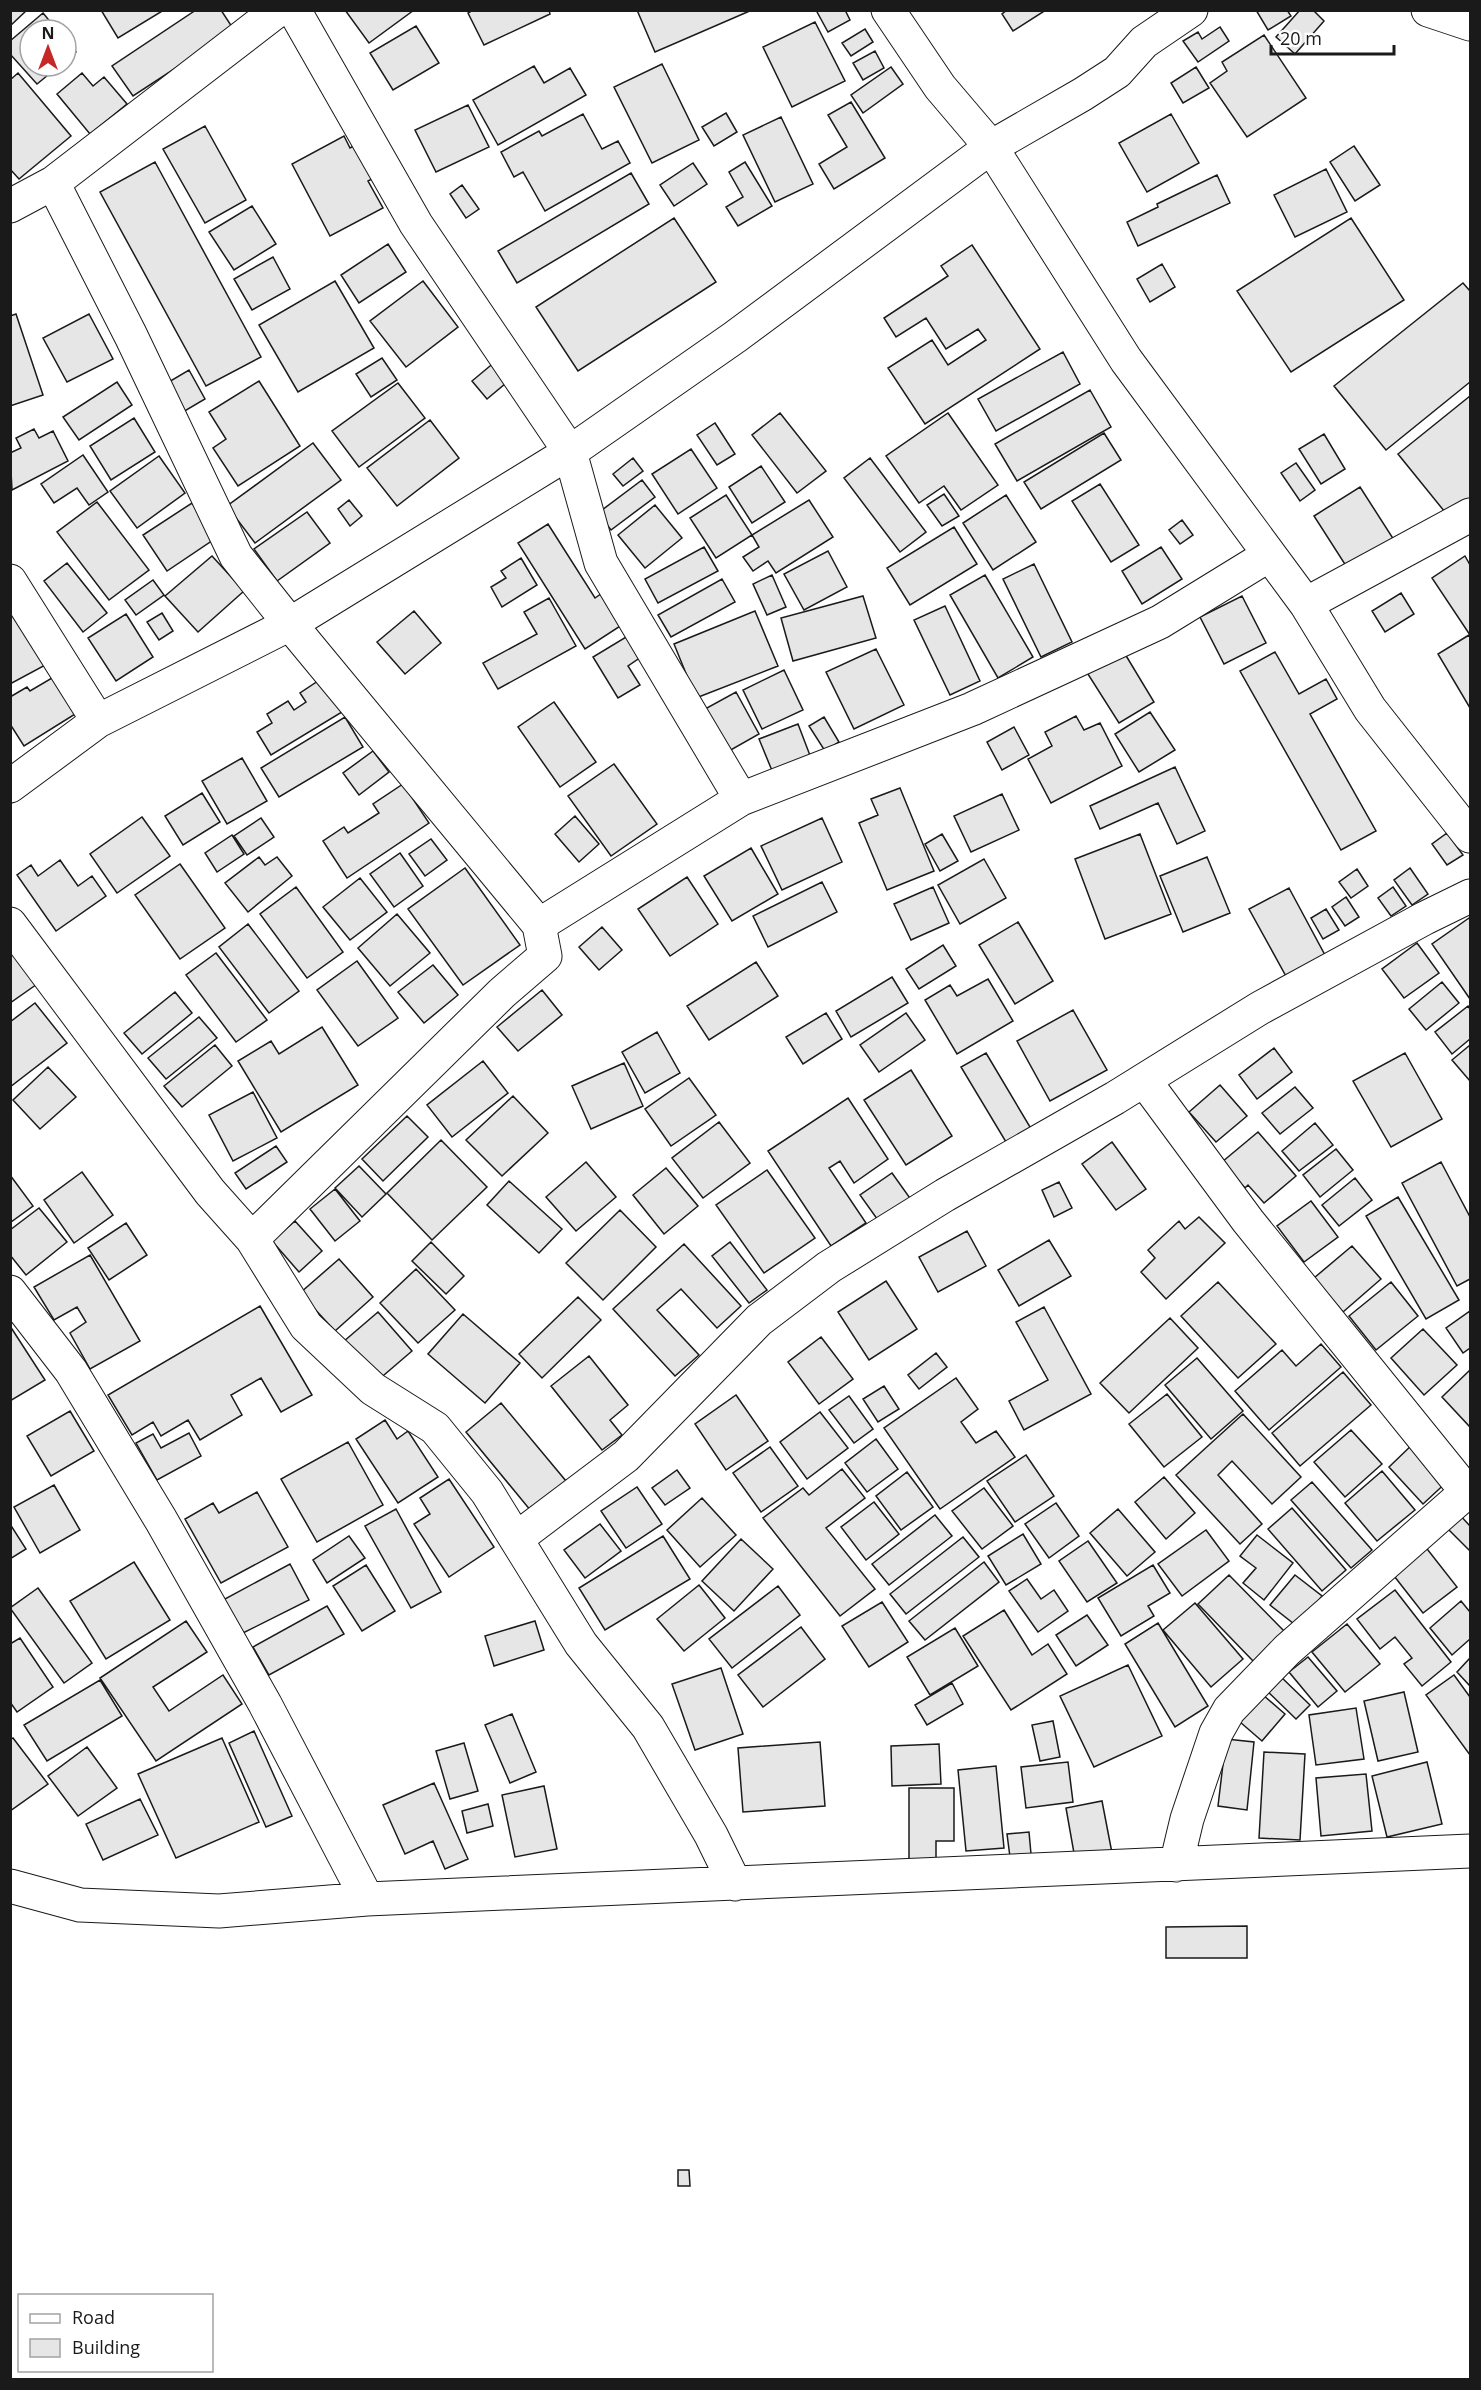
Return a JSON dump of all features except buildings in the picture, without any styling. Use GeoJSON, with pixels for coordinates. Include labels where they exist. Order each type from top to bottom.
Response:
{"type":"FeatureCollection","features":[{"type":"Feature","properties":{"kind":"street"},"geometry":{"type":"LineString","coordinates":[[10,206],[53,183],[278,10]]}},
{"type":"Feature","properties":{"kind":"street"},"geometry":{"type":"LineString","coordinates":[[294,10],[416,224],[570,452],[601,563],[741,800]]}},
{"type":"Feature","properties":{"kind":"street"},"geometry":{"type":"LineString","coordinates":[[888,10],[940,87],[991,147],[1126,360],[1305,604],[1370,709],[1470,836]]}},
{"type":"Feature","properties":{"kind":"street"},"geometry":{"type":"LineString","coordinates":[[10,786],[98,721],[290,624],[570,452],[735,337],[991,147],[1083,94],[1116,72],[1144,42],[1191,10]]}},
{"type":"Feature","properties":{"kind":"street"},"geometry":{"type":"LineString","coordinates":[[1428,10],[1470,24]]}},
{"type":"Feature","properties":{"kind":"street"},"geometry":{"type":"LineString","coordinates":[[53,183],[131,336],[236,556],[539,925],[545,956],[502,993],[252,1239]]}},
{"type":"Feature","properties":{"kind":"street"},"geometry":{"type":"LineString","coordinates":[[1305,604],[1470,515]]}},
{"type":"Feature","properties":{"kind":"street"},"geometry":{"type":"LineString","coordinates":[[539,925],[741,800],[972,709],[1066,666],[1160,622],[1269,555]]}},
{"type":"Feature","properties":{"kind":"street"},"geometry":{"type":"LineString","coordinates":[[10,581],[98,721]]}},
{"type":"Feature","properties":{"kind":"street"},"geometry":{"type":"LineString","coordinates":[[516,1539],[626,1456],[759,1320],[829,1267],[945,1195],[1030,1148],[1260,1008],[1470,896]]}},
{"type":"Feature","properties":{"kind":"street"},"geometry":{"type":"LineString","coordinates":[[10,924],[210,1192],[252,1239],[306,1326],[373,1389],[435,1428],[487,1492],[581,1644],[648,1727],[711,1835],[735,1884]]}},
{"type":"Feature","properties":{"kind":"street"},"geometry":{"type":"LineString","coordinates":[[1143,1080],[1248,1221],[1469,1490],[1287,1650],[1229,1710],[1216,1733],[1187,1819],[1176,1864]]}},
{"type":"Feature","properties":{"kind":"street"},"geometry":{"type":"LineString","coordinates":[[10,1292],[71,1371],[161,1520],[265,1704],[367,1899]]}},
{"type":"Feature","properties":{"kind":"street"},"geometry":{"type":"LineString","coordinates":[[10,1886],[80,1905],[219,1911],[367,1899],[1470,1851]]}}]}
